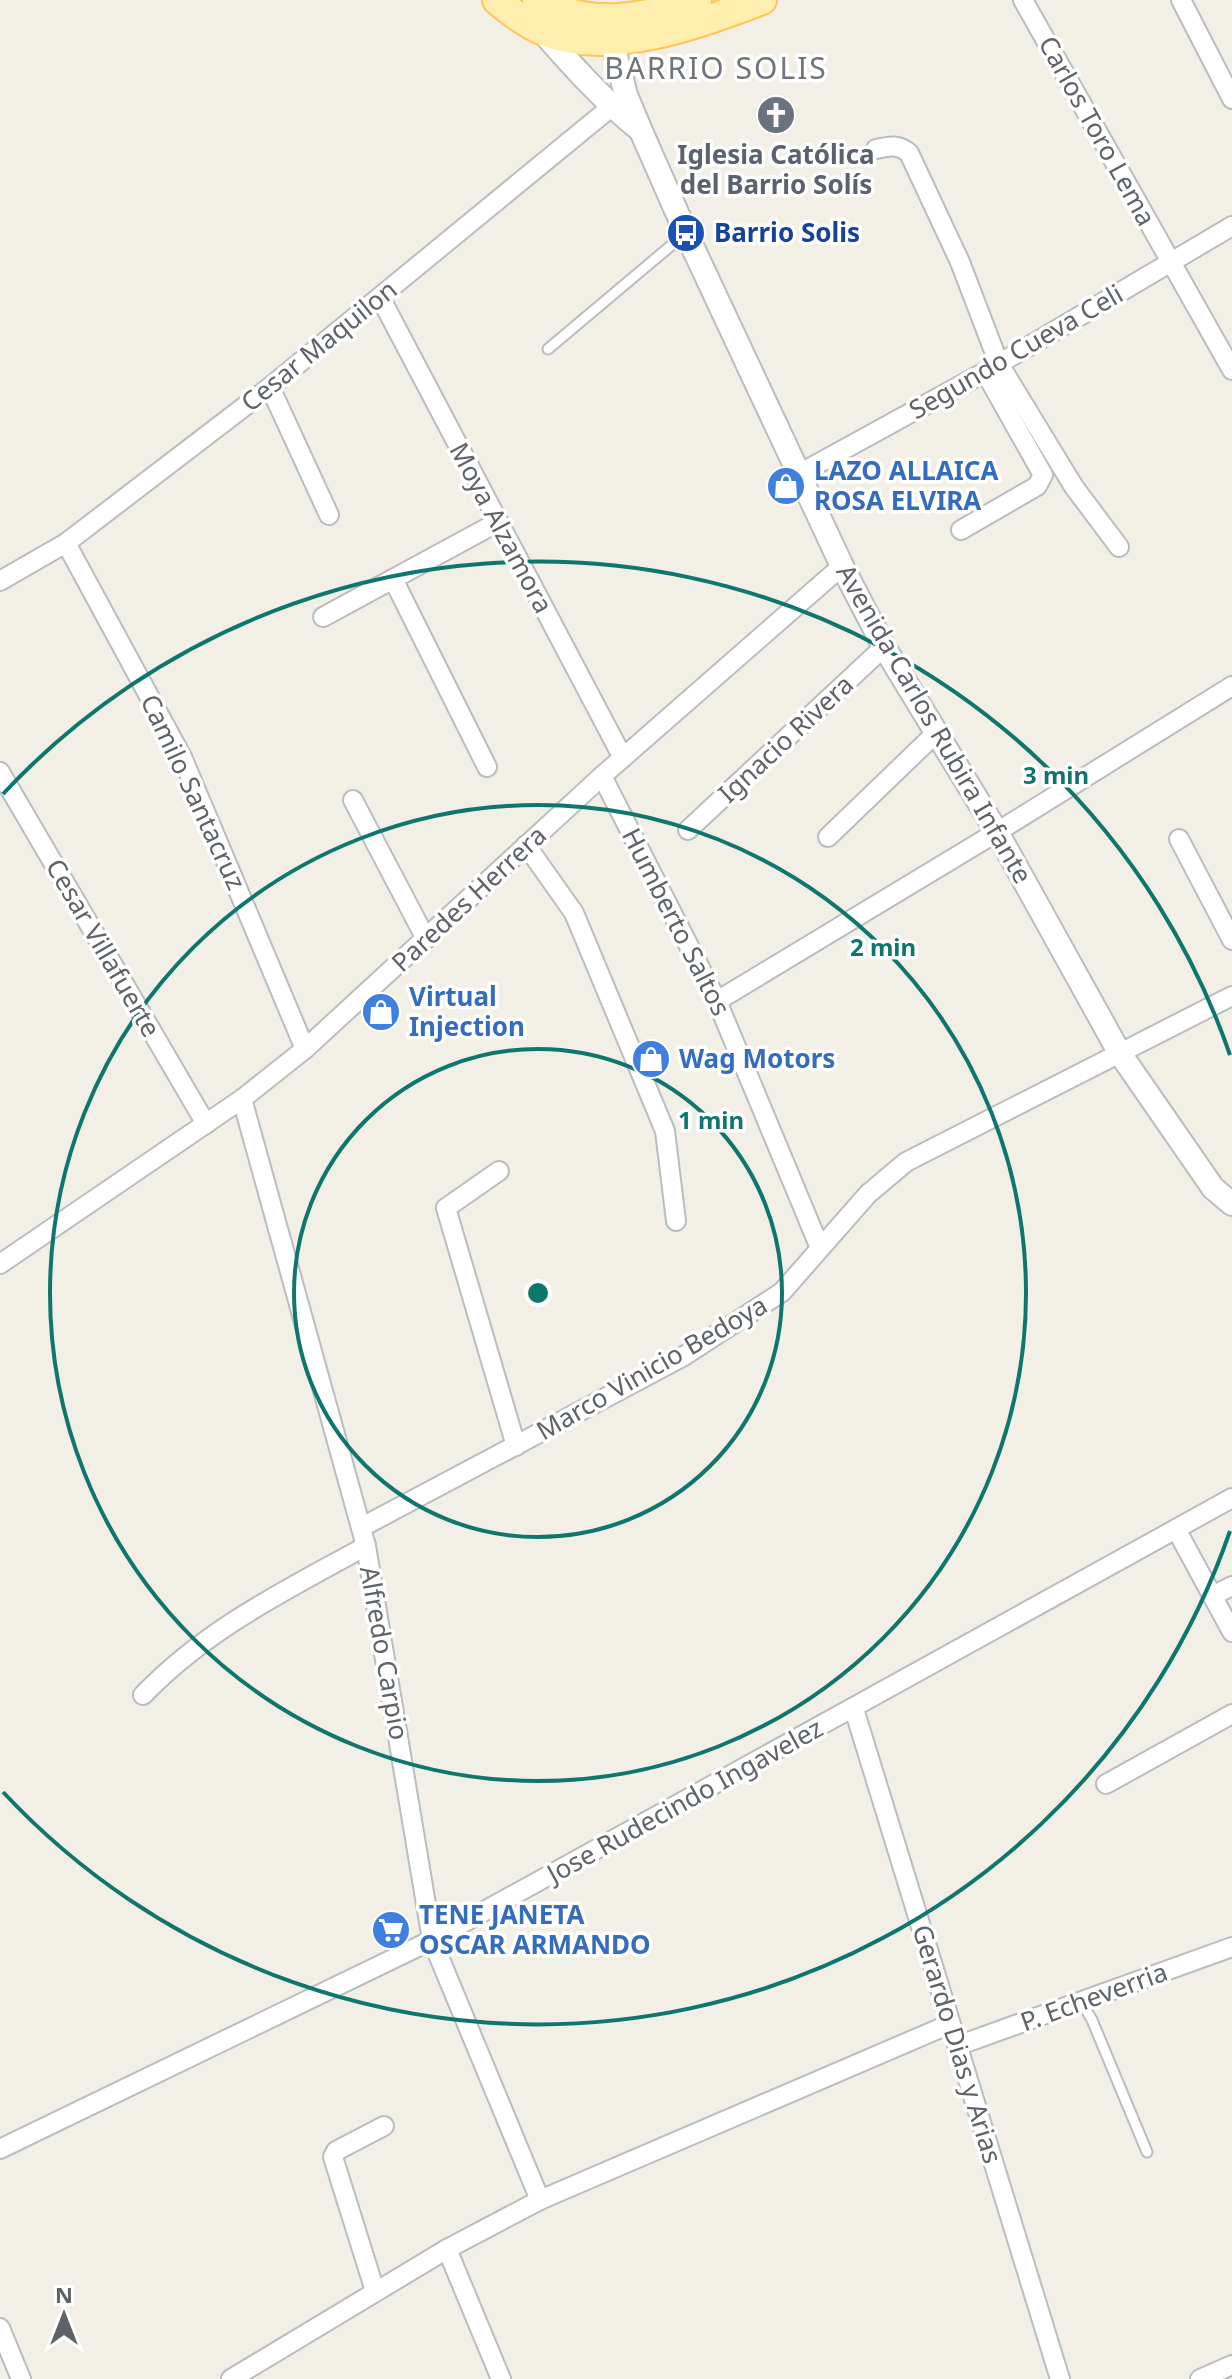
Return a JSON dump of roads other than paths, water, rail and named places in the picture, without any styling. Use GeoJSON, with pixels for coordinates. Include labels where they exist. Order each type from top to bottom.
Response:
{"type":"FeatureCollection","features":[{"type":"Feature","properties":{"kind":"main road"},"geometry":{"type":"LineString","coordinates":[[497,0],[516,15],[543,13],[625,19],[650,15],[697,0]]}},
{"type":"Feature","properties":{"kind":"main road"},"geometry":{"type":"LineString","coordinates":[[543,13],[583,39],[612,41],[653,35],[762,0]]}},
{"type":"Feature","properties":{"kind":"street","name":"Carlos Toro Lema"},"geometry":{"type":"LineString","coordinates":[[1023,0],[1232,370]]}},
{"type":"Feature","properties":{"kind":"street"},"geometry":{"type":"LineString","coordinates":[[1181,0],[1232,99]]}},
{"type":"Feature","properties":{"kind":"street","name":"Avenida Carlos Rubira Infante"},"geometry":{"type":"LineString","coordinates":[[543,13],[641,131],[842,566],[884,647],[997,832],[1119,1052],[1213,1188],[1232,1204]]}},
{"type":"Feature","properties":{"kind":"street"},"geometry":{"type":"LineString","coordinates":[[596,17],[612,41],[619,101]]}},
{"type":"Feature","properties":{"kind":"street","name":"Cesar Maquilon"},"geometry":{"type":"LineString","coordinates":[[0,581],[66,543],[270,387],[619,101]]}},
{"type":"Feature","properties":{"kind":"street"},"geometry":{"type":"LineString","coordinates":[[876,149],[902,147],[909,153],[960,262],[992,368],[1043,475],[1037,486],[961,530]]}},
{"type":"Feature","properties":{"kind":"street","name":"Segundo Cueva Celi"},"geometry":{"type":"LineString","coordinates":[[799,474],[992,368],[1232,226]]}},
{"type":"Feature","properties":{"kind":"street","name":"Moya Alzamora"},"geometry":{"type":"LineString","coordinates":[[380,297],[623,758]]}},
{"type":"Feature","properties":{"kind":"street"},"geometry":{"type":"LineString","coordinates":[[992,368],[1119,547]]}},
{"type":"Feature","properties":{"kind":"street"},"geometry":{"type":"LineString","coordinates":[[270,387],[329,515]]}},
{"type":"Feature","properties":{"kind":"street"},"geometry":{"type":"LineString","coordinates":[[323,617],[498,522]]}},
{"type":"Feature","properties":{"kind":"street","name":"Camilo Santacruz"},"geometry":{"type":"LineString","coordinates":[[66,543],[182,757],[305,1049]]}},
{"type":"Feature","properties":{"kind":"street","name":"Paredes Herrera"},"geometry":{"type":"LineString","coordinates":[[0,1264],[242,1099],[305,1049],[602,776],[842,566]]}},
{"type":"Feature","properties":{"kind":"street"},"geometry":{"type":"LineString","coordinates":[[393,579],[487,767]]}},
{"type":"Feature","properties":{"kind":"street","name":"Ignacio Rivera"},"geometry":{"type":"LineString","coordinates":[[688,830],[884,647]]}},
{"type":"Feature","properties":{"kind":"street"},"geometry":{"type":"LineString","coordinates":[[717,1001],[1232,686]]}},
{"type":"Feature","properties":{"kind":"street"},"geometry":{"type":"LineString","coordinates":[[828,837],[936,733]]}},
{"type":"Feature","properties":{"kind":"street","name":"Cesar Villafuerte"},"geometry":{"type":"LineString","coordinates":[[0,772],[206,1124]]}},
{"type":"Feature","properties":{"kind":"street","name":"Humberto Saltos"},"geometry":{"type":"LineString","coordinates":[[602,776],[717,1001],[820,1248]]}},
{"type":"Feature","properties":{"kind":"street"},"geometry":{"type":"LineString","coordinates":[[353,800],[426,939]]}},
{"type":"Feature","properties":{"kind":"street"},"geometry":{"type":"LineString","coordinates":[[1179,839],[1232,940]]}},
{"type":"Feature","properties":{"kind":"street"},"geometry":{"type":"LineString","coordinates":[[526,845],[574,913],[665,1131],[676,1221]]}},
{"type":"Feature","properties":{"kind":"street","name":"Marco Vinicio Bedoya"},"geometry":{"type":"LineString","coordinates":[[143,1695],[173,1664],[226,1624],[364,1536],[516,1446],[684,1356],[782,1292],[868,1194],[906,1162],[1232,996]]}},
{"type":"Feature","properties":{"kind":"street","name":"Alfredo Carpio"},"geometry":{"type":"LineString","coordinates":[[242,1099],[364,1536],[432,1940],[540,2200]]}},
{"type":"Feature","properties":{"kind":"street"},"geometry":{"type":"LineString","coordinates":[[499,1171],[446,1208],[516,1446]]}},
{"type":"Feature","properties":{"kind":"street","name":"Jose Rudecindo Ingavelez"},"geometry":{"type":"LineString","coordinates":[[0,2149],[432,1940],[1232,1498]]}},
{"type":"Feature","properties":{"kind":"street"},"geometry":{"type":"LineString","coordinates":[[1176,1529],[1232,1632]]}},
{"type":"Feature","properties":{"kind":"street"},"geometry":{"type":"LineString","coordinates":[[1212,1596],[1232,1586]]}},
{"type":"Feature","properties":{"kind":"street","name":"Gerardo Dias y Arias"},"geometry":{"type":"LineString","coordinates":[[854,1709],[1060,2379]]}},
{"type":"Feature","properties":{"kind":"street"},"geometry":{"type":"LineString","coordinates":[[1106,1784],[1232,1714]]}},
{"type":"Feature","properties":{"kind":"street","name":"P. Echeverria"},"geometry":{"type":"LineString","coordinates":[[957,2046],[1232,1947]]}},
{"type":"Feature","properties":{"kind":"street"},"geometry":{"type":"LineString","coordinates":[[231,2379],[447,2249],[540,2200],[950,2024]]}},
{"type":"Feature","properties":{"kind":"street"},"geometry":{"type":"LineString","coordinates":[[375,2291],[333,2157],[336,2151],[384,2126]]}},
{"type":"Feature","properties":{"kind":"street"},"geometry":{"type":"LineString","coordinates":[[447,2249],[501,2379]]}},
{"type":"Feature","properties":{"kind":"street"},"geometry":{"type":"LineString","coordinates":[[0,2328],[21,2379]]}},
{"type":"Feature","properties":{"kind":"street"},"geometry":{"type":"LineString","coordinates":[[1200,2379],[1232,2365]]}},
{"type":"Feature","properties":{"kind":"lane"},"geometry":{"type":"LineString","coordinates":[[548,349],[686,233]]}},
{"type":"Feature","properties":{"kind":"lane"},"geometry":{"type":"LineString","coordinates":[[1081,2001],[1092,2020],[1147,2152]]}},
{"type":"Feature","properties":{"kind":"place","name":"Iglesia Católica del Barrio Solís"},"geometry":{"type":"Point","coordinates":[776,115]}},
{"type":"Feature","properties":{"kind":"place","name":"Barrio Solis"},"geometry":{"type":"Point","coordinates":[686,233]}},
{"type":"Feature","properties":{"kind":"place","name":"LAZO ALLAICA ROSA ELVIRA"},"geometry":{"type":"Point","coordinates":[786,486]}},
{"type":"Feature","properties":{"kind":"place","name":"Virtual Injection"},"geometry":{"type":"Point","coordinates":[381,1012]}},
{"type":"Feature","properties":{"kind":"place","name":"Wag Motors"},"geometry":{"type":"Point","coordinates":[651,1059]}},
{"type":"Feature","properties":{"kind":"place","name":"TENE JANETA OSCAR ARMANDO"},"geometry":{"type":"Point","coordinates":[391,1930]}},
{"type":"Feature","properties":{"kind":"district","name":"BARRIO SOLIS"},"geometry":{"type":"Point","coordinates":[716,69]}}]}
